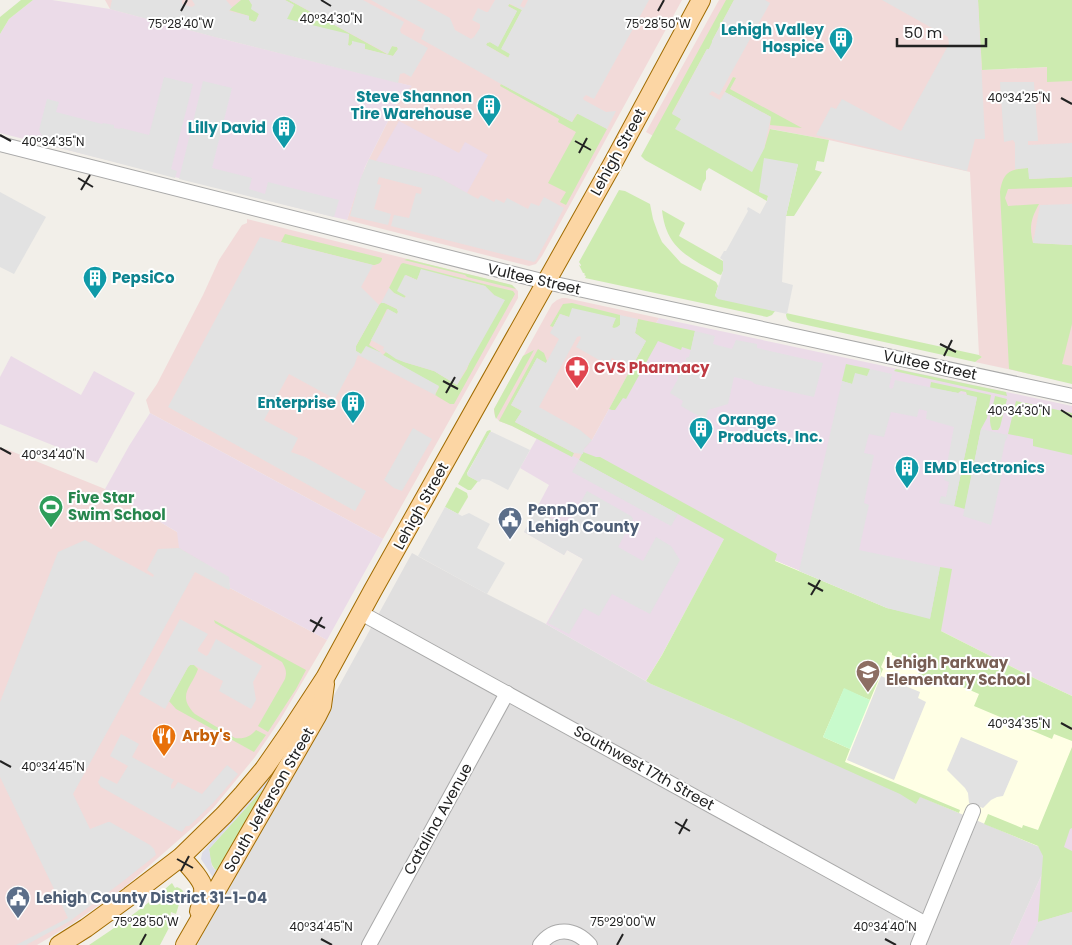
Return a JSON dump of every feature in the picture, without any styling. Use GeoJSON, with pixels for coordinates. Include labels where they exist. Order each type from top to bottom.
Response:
{"type":"FeatureCollection","features":[{"type":"Feature","properties":{"kind":"main road","name":"Lehigh Street"},"geometry":{"type":"LineString","coordinates":[[59,945],[86,928],[181,857],[224,815],[264,769],[325,678],[613,163],[701,0]]}},
{"type":"Feature","properties":{"kind":"main road","name":"South Jefferson Street"},"geometry":{"type":"LineString","coordinates":[[185,944],[317,716],[322,706],[325,678]]}},
{"type":"Feature","properties":{"kind":"main road","name":"South Jefferson Street"},"geometry":{"type":"LineString","coordinates":[[181,857],[193,870],[203,887],[201,904],[185,944]]}},
{"type":"Feature","properties":{"kind":"street","name":"Vultee Street"},"geometry":{"type":"LineString","coordinates":[[0,144],[546,282],[1072,396]]}},
{"type":"Feature","properties":{"kind":"street","name":"Southwest 17th Street"},"geometry":{"type":"LineString","coordinates":[[361,613],[926,924]]}},
{"type":"Feature","properties":{"kind":"street","name":"Catalina Avenue"},"geometry":{"type":"LineString","coordinates":[[369,945],[507,693]]}},
{"type":"Feature","properties":{"kind":"street"},"geometry":{"type":"LineString","coordinates":[[918,945],[973,811]]}},
{"type":"Feature","properties":{"kind":"street"},"geometry":{"type":"LineString","coordinates":[[540,945],[548,936],[557,932],[567,931],[576,933],[590,945]]}},
{"type":"Feature","properties":{"kind":"shaded area"},"geometry":{"type":"Polygon","coordinates":[[[33,0],[52,0],[110,9],[412,86],[400,97],[365,167],[347,220],[0,133],[0,34],[9,19],[33,0]]]}},
{"type":"Feature","properties":{"kind":"shaded area"},"geometry":{"type":"Polygon","coordinates":[[[105,0],[682,0],[542,256],[536,264],[529,266],[347,220],[360,179],[369,159],[400,97],[411,86],[110,9],[105,0]]]}},
{"type":"Feature","properties":{"kind":"shaded area"},"geometry":{"type":"Polygon","coordinates":[[[112,0],[182,0],[182,4],[192,7],[195,5],[192,0],[226,0],[232,7],[229,11],[249,16],[249,20],[254,22],[259,14],[251,9],[252,5],[249,0],[285,0],[294,5],[287,19],[349,34],[348,45],[350,46],[352,41],[365,44],[365,49],[393,56],[398,49],[397,47],[392,46],[388,54],[289,0],[363,0],[404,22],[400,30],[401,33],[428,48],[411,77],[404,73],[400,74],[398,83],[110,9],[112,0]]]}},
{"type":"Feature","properties":{"kind":"shaded area"},"geometry":{"type":"Polygon","coordinates":[[[371,0],[417,0],[450,18],[455,30],[471,39],[480,28],[480,24],[472,20],[478,8],[488,12],[495,0],[523,0],[520,6],[524,8],[528,0],[649,0],[594,99],[586,95],[583,98],[606,112],[616,111],[607,129],[578,114],[576,114],[572,122],[501,84],[421,39],[425,30],[371,0]],[[511,4],[508,6],[517,11],[498,47],[490,42],[486,45],[508,58],[510,54],[501,49],[522,10],[511,4]]]}},
{"type":"Feature","properties":{"kind":"shaded area"},"geometry":{"type":"Polygon","coordinates":[[[719,0],[979,0],[982,70],[1072,66],[1072,383],[975,362],[982,357],[979,355],[970,172],[771,129],[756,193],[646,132],[719,0]]]}},
{"type":"Feature","properties":{"kind":"shaded area"},"geometry":{"type":"Polygon","coordinates":[[[734,0],[765,0],[770,3],[719,95],[712,91],[709,94],[720,100],[725,92],[771,117],[764,149],[752,172],[675,129],[681,119],[672,114],[734,0]]]}},
{"type":"Feature","properties":{"kind":"shaded area"},"geometry":{"type":"Polygon","coordinates":[[[882,0],[978,0],[985,139],[975,139],[967,171],[816,135],[831,107],[836,109],[842,99],[901,131],[949,44],[948,37],[882,0]]]}},
{"type":"Feature","properties":{"kind":"shaded area"},"geometry":{"type":"Polygon","coordinates":[[[164,77],[193,84],[171,169],[177,171],[175,178],[37,142],[42,136],[39,130],[47,99],[59,102],[56,112],[102,124],[114,125],[114,128],[149,135],[164,77]]]}},
{"type":"Feature","properties":{"kind":"shaded area"},"geometry":{"type":"Polygon","coordinates":[[[203,81],[232,88],[212,168],[252,178],[249,189],[265,194],[268,182],[339,200],[334,217],[179,179],[203,81]]]}},
{"type":"Feature","properties":{"kind":"shaded area"},"geometry":{"type":"Polygon","coordinates":[[[1000,82],[1034,82],[1038,141],[1028,141],[1028,145],[1072,143],[1072,177],[1029,179],[1028,168],[1015,169],[1015,143],[1013,140],[1004,142],[1000,82]]]}},
{"type":"Feature","properties":{"kind":"shaded area"},"geometry":{"type":"Polygon","coordinates":[[[399,121],[459,153],[465,142],[488,155],[467,193],[438,177],[376,161],[399,121]]]}},
{"type":"Feature","properties":{"kind":"shaded area"},"geometry":{"type":"Polygon","coordinates":[[[764,158],[798,164],[786,216],[782,282],[793,285],[787,314],[718,299],[715,296],[723,271],[723,260],[720,258],[724,251],[726,251],[748,211],[748,207],[760,214],[767,201],[768,196],[759,192],[764,158]]]}},
{"type":"Feature","properties":{"kind":"shaded area"},"geometry":{"type":"Polygon","coordinates":[[[369,159],[438,177],[478,199],[481,195],[494,202],[496,199],[504,203],[507,198],[528,209],[531,203],[539,206],[544,197],[564,208],[534,262],[391,226],[394,215],[409,218],[416,193],[421,194],[422,188],[379,177],[377,184],[381,185],[374,209],[391,214],[388,225],[350,216],[360,180],[369,159]]]}},
{"type":"Feature","properties":{"kind":"shaded area"},"geometry":{"type":"Polygon","coordinates":[[[0,192],[46,217],[14,274],[0,267],[0,192]]]}},
{"type":"Feature","properties":{"kind":"shaded area"},"geometry":{"type":"Polygon","coordinates":[[[1072,204],[1072,245],[1033,243],[1040,205],[1072,204]]]}},
{"type":"Feature","properties":{"kind":"shaded area"},"geometry":{"type":"Polygon","coordinates":[[[247,219],[512,285],[518,291],[518,298],[383,539],[150,413],[146,400],[157,384],[219,260],[242,225],[247,223],[247,219]]]}},
{"type":"Feature","properties":{"kind":"shaded area"},"geometry":{"type":"Polygon","coordinates":[[[260,237],[373,265],[361,287],[379,305],[356,346],[356,351],[361,354],[366,346],[439,386],[435,394],[437,396],[358,355],[354,366],[335,399],[289,374],[264,420],[298,438],[291,452],[305,457],[366,491],[355,511],[168,407],[260,237]]]}},
{"type":"Feature","properties":{"kind":"shaded area"},"geometry":{"type":"Polygon","coordinates":[[[421,269],[485,286],[494,295],[505,300],[457,385],[434,371],[396,359],[383,350],[384,347],[371,340],[388,309],[397,314],[398,312],[397,309],[381,303],[389,288],[394,293],[405,298],[406,296],[397,291],[405,275],[417,280],[421,269]]]}},
{"type":"Feature","properties":{"kind":"shaded area"},"geometry":{"type":"Polygon","coordinates":[[[562,298],[659,318],[592,440],[579,460],[499,421],[494,412],[552,304],[562,298]]]}},
{"type":"Feature","properties":{"kind":"shaded area"},"geometry":{"type":"Polygon","coordinates":[[[572,308],[616,318],[612,327],[614,328],[620,325],[620,315],[638,319],[635,333],[646,341],[632,366],[612,358],[608,365],[576,347],[581,338],[580,336],[577,337],[539,407],[580,430],[592,440],[584,449],[583,454],[574,453],[515,422],[522,411],[511,405],[537,358],[546,363],[559,339],[550,333],[560,314],[569,317],[572,308]]]}},
{"type":"Feature","properties":{"kind":"shaded area"},"geometry":{"type":"Polygon","coordinates":[[[659,318],[1072,406],[1072,696],[939,630],[724,539],[662,655],[646,681],[546,624],[583,559],[567,550],[564,555],[524,532],[549,485],[520,468],[537,438],[579,459],[584,449],[592,440],[659,318]]]}},
{"type":"Feature","properties":{"kind":"shaded area"},"geometry":{"type":"Polygon","coordinates":[[[695,331],[715,336],[713,344],[732,349],[736,340],[757,344],[757,348],[823,363],[814,397],[755,384],[751,381],[734,377],[728,404],[708,410],[706,418],[700,417],[681,406],[683,401],[670,393],[678,379],[678,372],[681,372],[681,365],[686,365],[686,358],[689,357],[695,331]]]}},
{"type":"Feature","properties":{"kind":"shaded area"},"geometry":{"type":"Polygon","coordinates":[[[11,356],[81,395],[94,371],[135,393],[97,463],[0,424],[0,377],[11,356]]]}},
{"type":"Feature","properties":{"kind":"shaded area"},"geometry":{"type":"Polygon","coordinates":[[[870,369],[892,374],[889,387],[891,389],[895,380],[977,397],[954,506],[939,503],[941,496],[946,497],[949,482],[944,480],[954,427],[926,419],[927,411],[919,409],[917,417],[891,412],[884,437],[869,434],[864,453],[874,455],[864,503],[869,505],[859,550],[940,567],[930,619],[887,608],[799,571],[842,381],[852,384],[855,373],[867,376],[870,369]]]}},
{"type":"Feature","properties":{"kind":"shaded area"},"geometry":{"type":"Polygon","coordinates":[[[150,413],[383,539],[327,640],[230,588],[228,577],[179,548],[177,532],[105,489],[150,413]]]}},
{"type":"Feature","properties":{"kind":"shaded area"},"geometry":{"type":"Polygon","coordinates":[[[413,428],[432,439],[402,491],[394,488],[384,480],[413,428]]]}},
{"type":"Feature","properties":{"kind":"shaded area"},"geometry":{"type":"Polygon","coordinates":[[[981,429],[1008,435],[999,471],[1002,474],[991,525],[963,516],[981,429]]]}},
{"type":"Feature","properties":{"kind":"shaded area"},"geometry":{"type":"Polygon","coordinates":[[[490,432],[530,450],[508,490],[489,480],[482,479],[479,482],[467,474],[490,432]]]}},
{"type":"Feature","properties":{"kind":"shaded area"},"geometry":{"type":"Polygon","coordinates":[[[0,449],[6,449],[105,489],[177,532],[230,588],[327,640],[280,720],[255,757],[214,807],[125,887],[72,924],[37,945],[0,945],[0,449]]]}},
{"type":"Feature","properties":{"kind":"shaded area"},"geometry":{"type":"Polygon","coordinates":[[[579,460],[678,514],[671,526],[572,472],[579,460]]]}},
{"type":"Feature","properties":{"kind":"shaded area"},"geometry":{"type":"Polygon","coordinates":[[[587,491],[631,516],[633,519],[618,547],[643,561],[656,537],[671,546],[680,560],[650,614],[612,594],[599,616],[584,608],[569,634],[548,623],[583,559],[567,550],[564,555],[524,532],[536,510],[567,527],[587,491]]]}},
{"type":"Feature","properties":{"kind":"shaded area"},"geometry":{"type":"Polygon","coordinates":[[[445,507],[462,516],[469,513],[490,524],[477,548],[505,563],[487,594],[418,556],[445,507]]]}},
{"type":"Feature","properties":{"kind":"shaded area","name":"Lehigh Parkway Elementary School"},"geometry":{"type":"Polygon","coordinates":[[[727,535],[774,560],[939,630],[1072,696],[1072,788],[1047,850],[646,681],[727,535]]]}},
{"type":"Feature","properties":{"kind":"shaded area"},"geometry":{"type":"Polygon","coordinates":[[[85,540],[153,577],[154,575],[147,570],[158,549],[179,548],[229,577],[230,588],[229,590],[195,572],[73,794],[90,829],[110,822],[150,845],[156,855],[70,921],[26,945],[16,945],[68,918],[0,777],[0,702],[58,552],[85,540]]]}},
{"type":"Feature","properties":{"kind":"shaded area"},"geometry":{"type":"Polygon","coordinates":[[[412,553],[546,624],[651,684],[1047,850],[1047,863],[1010,945],[197,945],[412,553]]]}},
{"type":"Feature","properties":{"kind":"shaded area"},"geometry":{"type":"Polygon","coordinates":[[[180,619],[208,634],[198,649],[198,651],[206,656],[216,639],[262,666],[253,682],[256,700],[251,709],[219,691],[223,681],[194,665],[188,667],[165,709],[139,694],[180,619]]]}},
{"type":"Feature","properties":{"kind":"shaded area"},"geometry":{"type":"Polygon","coordinates":[[[881,676],[920,692],[918,698],[926,702],[894,780],[847,760],[881,676]]]}},
{"type":"Feature","properties":{"kind":"shaded area"},"geometry":{"type":"Polygon","coordinates":[[[121,734],[139,744],[132,757],[174,780],[171,789],[178,782],[202,794],[227,765],[238,774],[213,803],[189,826],[186,826],[182,832],[101,787],[99,784],[101,776],[117,784],[128,766],[110,756],[121,734]]]}},
{"type":"Feature","properties":{"kind":"shaded area"},"geometry":{"type":"Polygon","coordinates":[[[961,737],[1018,761],[1003,796],[991,800],[983,808],[969,803],[968,793],[965,788],[947,770],[961,737]]]}},
{"type":"Feature","properties":{"kind":"shaded area"},"geometry":{"type":"Polygon","coordinates":[[[294,744],[214,879],[201,859],[202,853],[294,744]],[[263,789],[209,849],[212,866],[215,870],[218,870],[264,792],[263,789]]]}},
{"type":"Feature","properties":{"kind":"shaded area"},"geometry":{"type":"Polygon","coordinates":[[[1072,788],[1072,945],[1010,945],[1047,863],[1072,788]]]}},
{"type":"Feature","properties":{"kind":"shaded area"},"geometry":{"type":"Polygon","coordinates":[[[1072,912],[1072,945],[1027,945],[1038,922],[1072,912]]]}},
{"type":"Feature","properties":{"kind":"green space"},"geometry":{"type":"Polygon","coordinates":[[[21,0],[33,0],[9,19],[0,34],[0,17],[21,0]]]}},
{"type":"Feature","properties":{"kind":"green space"},"geometry":{"type":"Polygon","coordinates":[[[241,0],[249,0],[259,14],[256,21],[249,20],[249,16],[229,10],[241,0]]]}},
{"type":"Feature","properties":{"kind":"green space"},"geometry":{"type":"Polygon","coordinates":[[[285,0],[289,0],[387,54],[392,46],[398,49],[393,56],[365,49],[365,47],[352,41],[350,46],[348,45],[349,35],[278,17],[276,24],[272,26],[271,24],[276,14],[294,5],[285,0]]]}},
{"type":"Feature","properties":{"kind":"green space"},"geometry":{"type":"Polygon","coordinates":[[[726,0],[734,0],[713,42],[709,49],[707,49],[672,113],[681,119],[764,149],[770,129],[829,140],[824,162],[817,161],[815,170],[822,172],[794,216],[786,216],[798,164],[768,196],[767,201],[709,168],[706,171],[706,179],[701,191],[641,156],[726,0]]]}},
{"type":"Feature","properties":{"kind":"green space"},"geometry":{"type":"Polygon","coordinates":[[[978,0],[1072,0],[1072,81],[1047,82],[1047,67],[982,70],[978,0]]]}},
{"type":"Feature","properties":{"kind":"green space"},"geometry":{"type":"Polygon","coordinates":[[[509,4],[522,10],[502,48],[510,54],[509,58],[486,45],[490,42],[498,46],[517,11],[508,6],[509,4]]]}},
{"type":"Feature","properties":{"kind":"green space"},"geometry":{"type":"Polygon","coordinates":[[[733,77],[736,78],[730,89],[802,128],[770,125],[771,117],[725,92],[733,77]]]}},
{"type":"Feature","properties":{"kind":"green space"},"geometry":{"type":"Polygon","coordinates":[[[501,84],[572,122],[578,113],[607,129],[566,205],[560,202],[566,192],[548,183],[576,132],[558,122],[559,119],[500,86],[501,84]]]}},
{"type":"Feature","properties":{"kind":"green space"},"geometry":{"type":"Polygon","coordinates":[[[1028,168],[1030,179],[1072,177],[1072,187],[1008,189],[1005,198],[1008,206],[1039,204],[1032,223],[1033,243],[1072,245],[1072,324],[1062,364],[1072,366],[1072,384],[1009,369],[1000,192],[1003,180],[1008,173],[1016,169],[1028,168]]]}},
{"type":"Feature","properties":{"kind":"green space"},"geometry":{"type":"Polygon","coordinates":[[[619,190],[625,191],[650,204],[653,219],[662,242],[681,263],[716,282],[718,286],[715,296],[775,311],[772,315],[767,317],[585,278],[586,276],[579,262],[619,190]]]}},
{"type":"Feature","properties":{"kind":"green space"},"geometry":{"type":"Polygon","coordinates":[[[662,210],[685,223],[679,236],[723,261],[721,275],[680,250],[668,234],[662,210]]]}},
{"type":"Feature","properties":{"kind":"green space"},"geometry":{"type":"Polygon","coordinates":[[[285,234],[382,258],[382,260],[373,265],[281,242],[285,234]]]}},
{"type":"Feature","properties":{"kind":"green space"},"geometry":{"type":"Polygon","coordinates":[[[407,259],[512,285],[516,289],[404,260],[407,259]]]}},
{"type":"Feature","properties":{"kind":"green space"},"geometry":{"type":"Polygon","coordinates":[[[403,263],[513,291],[515,294],[454,404],[450,404],[435,395],[439,387],[383,355],[386,352],[404,362],[434,371],[457,385],[467,369],[494,295],[485,286],[421,270],[417,280],[406,275],[404,295],[406,296],[404,298],[389,288],[403,263]]]}},
{"type":"Feature","properties":{"kind":"green space"},"geometry":{"type":"Polygon","coordinates":[[[382,302],[397,309],[398,312],[397,314],[387,309],[369,345],[380,353],[361,354],[356,351],[356,346],[382,302]]]}},
{"type":"Feature","properties":{"kind":"green space"},"geometry":{"type":"Polygon","coordinates":[[[572,303],[620,315],[620,325],[617,328],[612,328],[615,318],[569,317],[560,314],[553,327],[550,326],[563,304],[572,303]]]}},
{"type":"Feature","properties":{"kind":"green space"},"geometry":{"type":"Polygon","coordinates":[[[786,313],[982,357],[975,362],[793,322],[786,317],[786,313]]]}},
{"type":"Feature","properties":{"kind":"green space"},"geometry":{"type":"Polygon","coordinates":[[[638,319],[695,331],[691,350],[682,347],[681,350],[658,341],[626,399],[623,398],[615,410],[612,410],[609,409],[646,341],[635,333],[638,319]]]}},
{"type":"Feature","properties":{"kind":"green space"},"geometry":{"type":"Polygon","coordinates":[[[538,349],[544,353],[547,361],[546,364],[537,358],[511,405],[522,411],[515,422],[574,453],[572,457],[499,421],[538,349]]]}},
{"type":"Feature","properties":{"kind":"green space"},"geometry":{"type":"Polygon","coordinates":[[[534,350],[496,419],[494,409],[523,356],[534,350]]]}},
{"type":"Feature","properties":{"kind":"green space"},"geometry":{"type":"Polygon","coordinates":[[[846,364],[870,369],[868,376],[852,384],[842,381],[846,364]]]}},
{"type":"Feature","properties":{"kind":"green space"},"geometry":{"type":"Polygon","coordinates":[[[896,369],[1006,392],[1007,396],[894,371],[896,369]]]}},
{"type":"Feature","properties":{"kind":"green space"},"geometry":{"type":"Polygon","coordinates":[[[931,382],[991,395],[987,418],[981,429],[965,509],[954,506],[977,398],[967,395],[966,392],[961,391],[958,393],[930,388],[931,382]]]}},
{"type":"Feature","properties":{"kind":"green space"},"geometry":{"type":"Polygon","coordinates":[[[995,396],[1007,399],[1000,427],[998,430],[992,430],[990,417],[995,396]]]}},
{"type":"Feature","properties":{"kind":"green space"},"geometry":{"type":"Polygon","coordinates":[[[1016,401],[1072,413],[1072,455],[1033,446],[1033,439],[1008,434],[1016,401]]]}},
{"type":"Feature","properties":{"kind":"green space"},"geometry":{"type":"Polygon","coordinates":[[[490,430],[467,473],[468,476],[478,481],[471,490],[468,490],[458,484],[487,431],[490,430]]]}},
{"type":"Feature","properties":{"kind":"green space","name":"Lehigh Parkway Elementary School"},"geometry":{"type":"Polygon","coordinates":[[[583,452],[600,457],[777,554],[775,561],[887,608],[930,618],[940,567],[952,569],[941,631],[1072,696],[1072,741],[1054,734],[1052,739],[974,706],[979,694],[935,675],[930,684],[927,683],[926,685],[916,680],[922,666],[892,655],[888,651],[881,667],[883,669],[870,700],[844,689],[823,737],[850,749],[845,762],[960,810],[959,813],[920,797],[916,804],[900,794],[651,684],[646,681],[662,655],[724,539],[579,460],[583,452]]]}},
{"type":"Feature","properties":{"kind":"green space"},"geometry":{"type":"Polygon","coordinates":[[[456,487],[467,493],[468,497],[458,514],[445,507],[456,487]]]}},
{"type":"Feature","properties":{"kind":"green space"},"geometry":{"type":"Polygon","coordinates":[[[214,620],[306,670],[268,732],[258,726],[285,679],[286,672],[282,662],[215,623],[214,620]]]}},
{"type":"Feature","properties":{"kind":"green space"},"geometry":{"type":"Polygon","coordinates":[[[190,665],[194,665],[198,669],[187,691],[186,696],[189,707],[195,714],[235,738],[247,737],[256,730],[266,735],[254,752],[176,709],[169,701],[190,665]]]}},
{"type":"Feature","properties":{"kind":"green space"},"geometry":{"type":"Polygon","coordinates":[[[844,688],[870,700],[850,749],[823,737],[844,688]]]}},
{"type":"Feature","properties":{"kind":"green space"},"geometry":{"type":"Polygon","coordinates":[[[1072,747],[1072,828],[1064,847],[1072,851],[1072,912],[1038,922],[1043,856],[1038,846],[984,824],[988,814],[1022,828],[1023,825],[1038,830],[1072,747]]]}},
{"type":"Feature","properties":{"kind":"green space"},"geometry":{"type":"Polygon","coordinates":[[[263,789],[217,871],[212,864],[209,849],[263,789]]]}},
{"type":"Feature","properties":{"kind":"green space"},"geometry":{"type":"Polygon","coordinates":[[[172,883],[175,888],[177,887],[183,891],[176,914],[171,912],[170,918],[173,920],[160,945],[89,945],[132,915],[172,883]]]}},
{"type":"Feature","properties":{"kind":"place","name":"Lehigh Valley Hospice"},"geometry":{"type":"Point","coordinates":[841,60]}},
{"type":"Feature","properties":{"kind":"place","name":"Steve Shannon Tire Warehouse"},"geometry":{"type":"Point","coordinates":[489,127]}},
{"type":"Feature","properties":{"kind":"place","name":"Lilly David"},"geometry":{"type":"Point","coordinates":[284,149]}},
{"type":"Feature","properties":{"kind":"place","name":"PepsiCo"},"geometry":{"type":"Point","coordinates":[95,299]}},
{"type":"Feature","properties":{"kind":"place","name":"CVS Pharmacy"},"geometry":{"type":"Point","coordinates":[577,389]}},
{"type":"Feature","properties":{"kind":"place","name":"Enterprise"},"geometry":{"type":"Point","coordinates":[353,424]}},
{"type":"Feature","properties":{"kind":"place","name":"Orange Products, Inc."},"geometry":{"type":"Point","coordinates":[701,450]}},
{"type":"Feature","properties":{"kind":"place","name":"EMD Electronics"},"geometry":{"type":"Point","coordinates":[907,489]}},
{"type":"Feature","properties":{"kind":"place","name":"Five Star Swim School"},"geometry":{"type":"Point","coordinates":[51,528]}},
{"type":"Feature","properties":{"kind":"place","name":"PennDOT Lehigh County"},"geometry":{"type":"Point","coordinates":[510,540]}},
{"type":"Feature","properties":{"kind":"place","name":"Lehigh Parkway Elementary School"},"geometry":{"type":"Point","coordinates":[868,693]}},
{"type":"Feature","properties":{"kind":"place","name":"Arby's"},"geometry":{"type":"Point","coordinates":[164,757]}},
{"type":"Feature","properties":{"kind":"place","name":"Lehigh County District 31-1-04"},"geometry":{"type":"Point","coordinates":[18,919]}}]}
